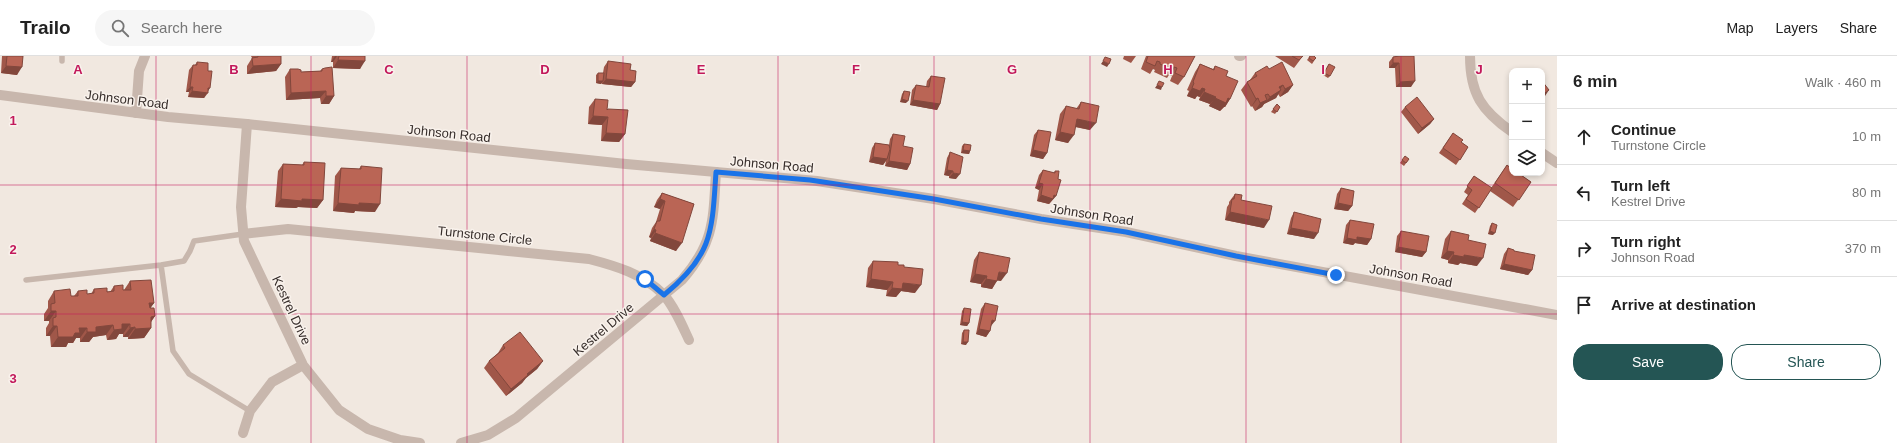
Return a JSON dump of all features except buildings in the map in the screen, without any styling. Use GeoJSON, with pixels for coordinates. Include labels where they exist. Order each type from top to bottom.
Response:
{"type":"FeatureCollection","features":[{"type":"Feature","properties":{"kind":"street"},"geometry":{"type":"LineString","coordinates":[[136,113],[139,71],[145,56]]}},
{"type":"Feature","properties":{"kind":"street"},"geometry":{"type":"LineString","coordinates":[[1470,56],[1474,87],[1479,100],[1493,119],[1509,130]]}},
{"type":"Feature","properties":{"kind":"street","name":"Johnson Road"},"geometry":{"type":"LineString","coordinates":[[0,95],[136,113],[555,157],[810,180],[934,199],[1041,219],[1126,232],[1236,256],[1557,315]]}},
{"type":"Feature","properties":{"kind":"street","name":"Kestrel Drive"},"geometry":{"type":"LineString","coordinates":[[247,124],[241,207],[244,241],[303,365],[339,410],[368,429],[400,440],[420,443]]}},
{"type":"Feature","properties":{"kind":"street"},"geometry":{"type":"LineString","coordinates":[[1545,155],[1557,164]]}},
{"type":"Feature","properties":{"kind":"street","name":"Kestrel Drive"},"geometry":{"type":"LineString","coordinates":[[461,443],[488,435],[516,418],[682,280],[696,264],[709,238],[713,215],[716,172]]}},
{"type":"Feature","properties":{"kind":"street","name":"Turnstone Circle"},"geometry":{"type":"LineString","coordinates":[[243,234],[288,229],[589,259],[613,266],[645,279],[664,295],[689,340]]}},
{"type":"Feature","properties":{"kind":"street"},"geometry":{"type":"LineString","coordinates":[[243,433],[250,410],[272,382],[303,365]]}},
{"type":"Feature","properties":{"kind":"lane"},"geometry":{"type":"LineString","coordinates":[[26,280],[162,266],[184,260],[194,241],[243,234]]}},
{"type":"Feature","properties":{"kind":"lane"},"geometry":{"type":"LineString","coordinates":[[162,266],[172,351],[189,374],[250,410]]}},
{"type":"Feature","properties":{"kind":"route"},"geometry":{"type":"LineString","coordinates":[[645,279],[664,295],[682,280],[696,264],[709,238],[713,215],[716,172],[810,180],[934,199],[1041,219],[1126,232],[1236,256],[1336,275]]}}]}
